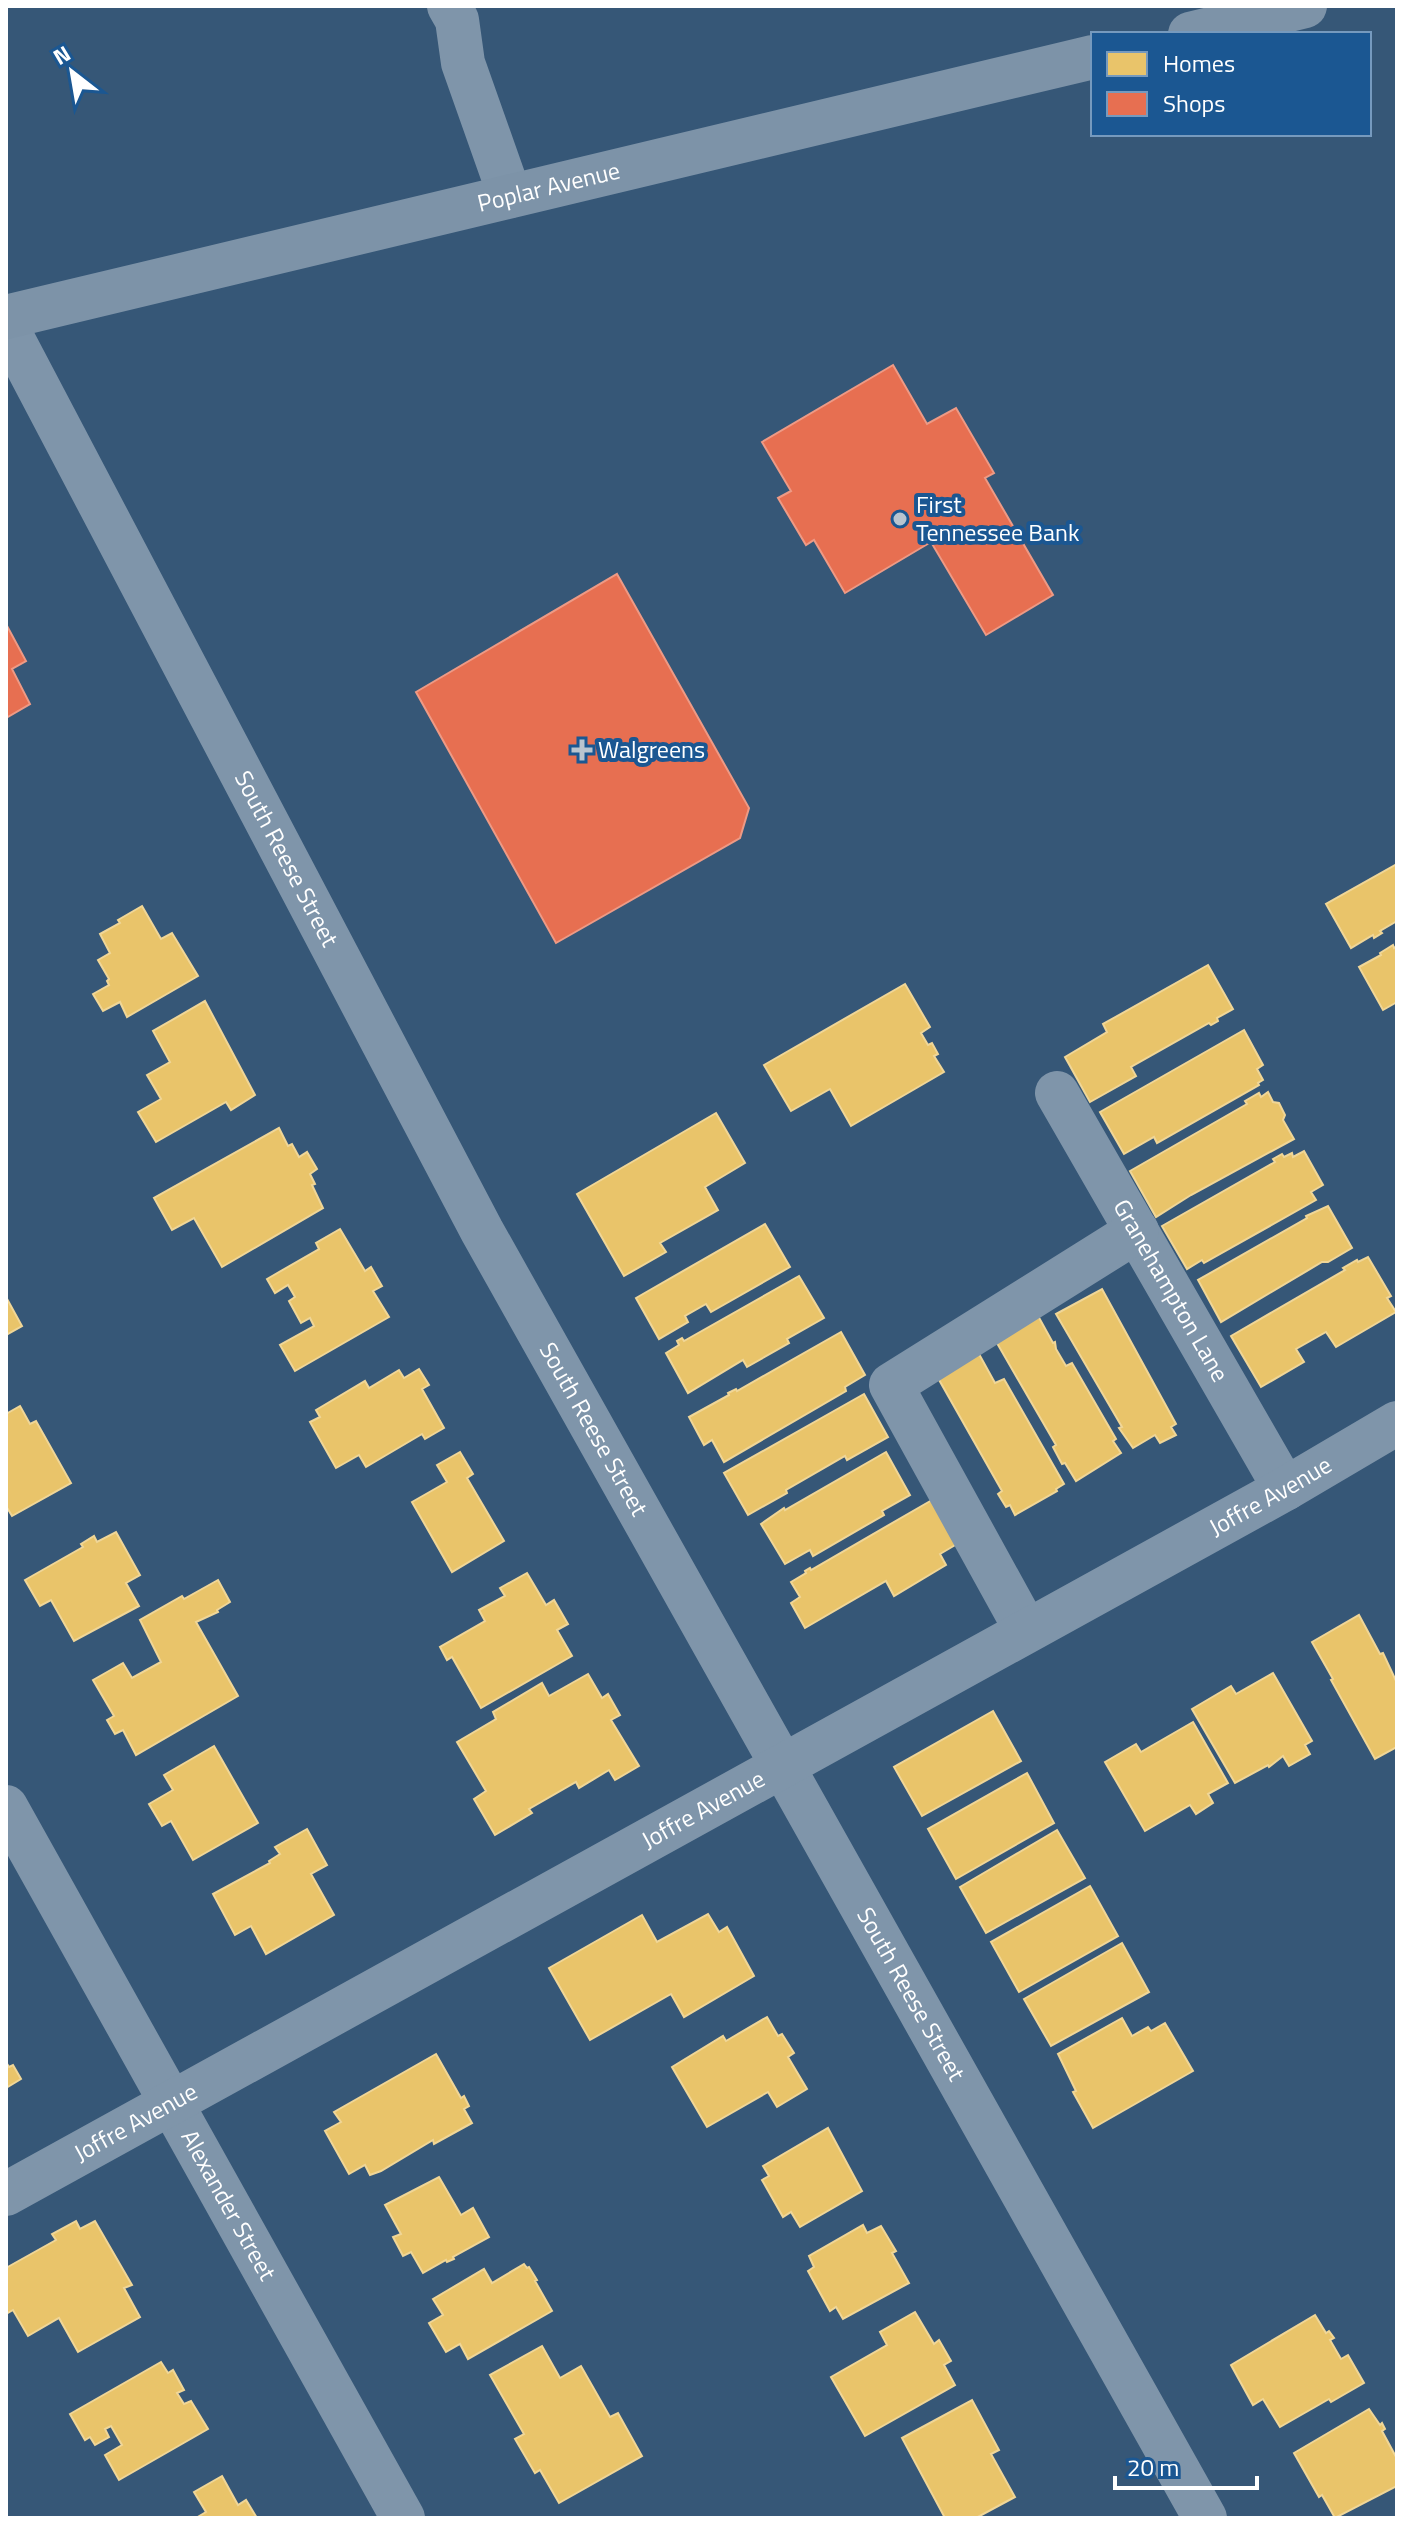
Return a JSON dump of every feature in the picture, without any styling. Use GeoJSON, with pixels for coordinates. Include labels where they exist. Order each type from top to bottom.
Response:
{"type":"FeatureCollection","features":[{"type":"Feature","properties":{"kind":"main road"},"geometry":{"type":"LineString","coordinates":[[1198,32],[1305,6]]}},
{"type":"Feature","properties":{"kind":"main road","name":"Poplar Avenue"},"geometry":{"type":"LineString","coordinates":[[6,317],[1091,57]]}},
{"type":"Feature","properties":{"kind":"street"},"geometry":{"type":"LineString","coordinates":[[449,6],[457,20],[463,63],[510,196]]}},
{"type":"Feature","properties":{"kind":"street","name":"South Reese Street"},"geometry":{"type":"LineString","coordinates":[[6,326],[482,1231],[1205,2518]]}},
{"type":"Feature","properties":{"kind":"street","name":"Granehampton Lane"},"geometry":{"type":"LineString","coordinates":[[1057,1093],[1285,1489]]}},
{"type":"Feature","properties":{"kind":"street"},"geometry":{"type":"LineString","coordinates":[[1026,1630],[891,1385],[1137,1231]]}},
{"type":"Feature","properties":{"kind":"street","name":"Joffre Avenue"},"geometry":{"type":"LineString","coordinates":[[6,2194],[1285,1489],[1397,1423]]}},
{"type":"Feature","properties":{"kind":"street","name":"Alexander Street"},"geometry":{"type":"LineString","coordinates":[[6,1807],[403,2518]]}},
{"type":"Feature","properties":{"kind":"building: Homes"},"geometry":{"type":"Polygon","coordinates":[[[1397,864],[1397,921],[1374,938],[1373,935],[1351,948],[1326,904],[1397,864]]]}},
{"type":"Feature","properties":{"kind":"building: Homes"},"geometry":{"type":"Polygon","coordinates":[[[142,906],[161,939],[172,933],[198,976],[127,1017],[120,1002],[103,1011],[93,994],[109,985],[109,979],[98,960],[110,953],[100,934],[142,906]]]}},
{"type":"Feature","properties":{"kind":"building: Homes"},"geometry":{"type":"Polygon","coordinates":[[[1393,945],[1394,948],[1397,946],[1397,1002],[1383,1010],[1359,967],[1393,945]]]}},
{"type":"Feature","properties":{"kind":"building: Homes"},"geometry":{"type":"Polygon","coordinates":[[[1208,965],[1233,1009],[1211,1025],[1209,1023],[1131,1067],[1136,1076],[1090,1102],[1065,1057],[1107,1032],[1103,1024],[1208,965]]]}},
{"type":"Feature","properties":{"kind":"building: Homes"},"geometry":{"type":"Polygon","coordinates":[[[905,984],[930,1027],[921,1033],[928,1045],[932,1043],[938,1054],[934,1056],[944,1072],[851,1126],[830,1089],[791,1111],[764,1065],[905,984]]]}},
{"type":"Feature","properties":{"kind":"building: Homes"},"geometry":{"type":"Polygon","coordinates":[[[205,1001],[255,1095],[231,1110],[226,1102],[156,1142],[138,1112],[161,1099],[147,1075],[170,1062],[153,1031],[205,1001]]]}},
{"type":"Feature","properties":{"kind":"building: Homes"},"geometry":{"type":"Polygon","coordinates":[[[1244,1030],[1263,1065],[1257,1069],[1263,1080],[1259,1085],[1157,1143],[1154,1137],[1124,1154],[1100,1112],[1244,1030]]]}},
{"type":"Feature","properties":{"kind":"building: Homes"},"geometry":{"type":"Polygon","coordinates":[[[1268,1092],[1273,1102],[1279,1103],[1285,1115],[1283,1120],[1294,1139],[1156,1217],[1130,1171],[1247,1104],[1245,1101],[1268,1092]]]}},
{"type":"Feature","properties":{"kind":"building: Homes"},"geometry":{"type":"Polygon","coordinates":[[[716,1113],[745,1163],[705,1187],[718,1210],[660,1243],[666,1252],[624,1276],[577,1194],[716,1113]]]}},
{"type":"Feature","properties":{"kind":"building: Homes"},"geometry":{"type":"Polygon","coordinates":[[[279,1128],[288,1146],[292,1144],[299,1157],[307,1152],[317,1169],[310,1174],[323,1208],[222,1267],[194,1218],[172,1230],[154,1198],[279,1128]]]}},
{"type":"Feature","properties":{"kind":"building: Homes"},"geometry":{"type":"Polygon","coordinates":[[[1304,1151],[1323,1185],[1311,1192],[1316,1200],[1204,1263],[1202,1260],[1187,1269],[1162,1226],[1275,1162],[1273,1159],[1282,1154],[1284,1157],[1292,1153],[1293,1157],[1304,1151]]]}},
{"type":"Feature","properties":{"kind":"building: Homes"},"geometry":{"type":"Polygon","coordinates":[[[1328,1206],[1352,1248],[1328,1262],[1322,1262],[1221,1322],[1198,1280],[1328,1206]]]}},
{"type":"Feature","properties":{"kind":"building: Homes"},"geometry":{"type":"Polygon","coordinates":[[[765,1224],[790,1267],[711,1312],[706,1304],[685,1316],[688,1322],[659,1339],[636,1298],[765,1224]]]}},
{"type":"Feature","properties":{"kind":"building: Homes"},"geometry":{"type":"Polygon","coordinates":[[[340,1229],[365,1271],[371,1267],[382,1286],[373,1291],[389,1317],[295,1371],[280,1345],[314,1326],[310,1318],[301,1323],[289,1301],[295,1297],[288,1285],[275,1293],[267,1279],[319,1249],[316,1243],[340,1229]]]}},
{"type":"Feature","properties":{"kind":"building: Homes"},"geometry":{"type":"Polygon","coordinates":[[[1368,1257],[1391,1296],[1387,1298],[1396,1312],[1336,1347],[1326,1332],[1296,1349],[1304,1362],[1261,1387],[1231,1336],[1345,1270],[1343,1268],[1368,1257]]]}},
{"type":"Feature","properties":{"kind":"building: Homes"},"geometry":{"type":"Polygon","coordinates":[[[799,1276],[824,1318],[747,1367],[743,1360],[688,1393],[666,1353],[679,1345],[677,1341],[682,1338],[684,1341],[799,1276]]]}},
{"type":"Feature","properties":{"kind":"building: Homes"},"geometry":{"type":"Polygon","coordinates":[[[1102,1289],[1176,1424],[1171,1427],[1176,1435],[1160,1443],[1155,1435],[1133,1448],[1056,1314],[1102,1289]]]}},
{"type":"Feature","properties":{"kind":"building: Homes"},"geometry":{"type":"Polygon","coordinates":[[[6,1297],[22,1326],[6,1335],[6,1297]]]}},
{"type":"Feature","properties":{"kind":"building: Homes"},"geometry":{"type":"Polygon","coordinates":[[[1037,1314],[1066,1366],[1072,1363],[1121,1453],[1076,1481],[1065,1463],[1062,1464],[1053,1447],[1056,1445],[994,1338],[1037,1314]]]}},
{"type":"Feature","properties":{"kind":"building: Homes"},"geometry":{"type":"Polygon","coordinates":[[[841,1332],[865,1375],[845,1387],[846,1391],[724,1462],[712,1440],[704,1445],[689,1417],[841,1332]]]}},
{"type":"Feature","properties":{"kind":"building: Homes"},"geometry":{"type":"Polygon","coordinates":[[[979,1354],[995,1383],[1004,1379],[1064,1484],[1015,1515],[1010,1505],[1006,1507],[998,1494],[1002,1491],[938,1378],[979,1354]]]}},
{"type":"Feature","properties":{"kind":"building: Homes"},"geometry":{"type":"Polygon","coordinates":[[[419,1369],[429,1385],[422,1389],[444,1428],[425,1439],[422,1434],[366,1467],[359,1455],[336,1468],[310,1422],[320,1417],[316,1410],[365,1381],[369,1388],[399,1370],[404,1378],[419,1369]]]}},
{"type":"Feature","properties":{"kind":"building: Homes"},"geometry":{"type":"Polygon","coordinates":[[[864,1394],[888,1437],[847,1460],[845,1456],[748,1515],[724,1473],[864,1394]]]}},
{"type":"Feature","properties":{"kind":"building: Homes"},"geometry":{"type":"Polygon","coordinates":[[[20,1406],[30,1424],[36,1421],[71,1483],[12,1516],[6,1506],[6,1414],[20,1406]]]}},
{"type":"Feature","properties":{"kind":"building: Homes"},"geometry":{"type":"Polygon","coordinates":[[[460,1452],[473,1474],[467,1478],[504,1541],[452,1572],[412,1502],[447,1482],[437,1465],[460,1452]]]}},
{"type":"Feature","properties":{"kind":"building: Homes"},"geometry":{"type":"Polygon","coordinates":[[[886,1452],[910,1495],[882,1511],[884,1515],[813,1556],[810,1550],[785,1564],[761,1524],[886,1452]]]}},
{"type":"Feature","properties":{"kind":"building: Homes"},"geometry":{"type":"Polygon","coordinates":[[[932,1500],[957,1544],[940,1554],[946,1565],[894,1596],[886,1581],[805,1628],[791,1603],[800,1597],[791,1582],[810,1568],[932,1500]]]}},
{"type":"Feature","properties":{"kind":"building: Homes"},"geometry":{"type":"Polygon","coordinates":[[[116,1532],[140,1575],[126,1583],[139,1606],[74,1641],[51,1600],[40,1606],[25,1580],[83,1547],[81,1544],[94,1536],[97,1542],[116,1532]]]}},
{"type":"Feature","properties":{"kind":"building: Homes"},"geometry":{"type":"Polygon","coordinates":[[[527,1573],[546,1605],[554,1600],[568,1624],[557,1630],[572,1656],[481,1708],[452,1657],[447,1660],[440,1647],[485,1621],[479,1610],[505,1596],[500,1588],[527,1573]]]}},
{"type":"Feature","properties":{"kind":"building: Homes"},"geometry":{"type":"Polygon","coordinates":[[[218,1580],[230,1602],[218,1612],[196,1622],[238,1696],[136,1755],[123,1730],[115,1734],[107,1720],[114,1716],[93,1680],[123,1663],[132,1678],[161,1662],[140,1620],[218,1580]]]}},
{"type":"Feature","properties":{"kind":"building: Homes"},"geometry":{"type":"Polygon","coordinates":[[[1359,1615],[1380,1654],[1383,1653],[1397,1683],[1397,1747],[1375,1759],[1312,1642],[1359,1615]]]}},
{"type":"Feature","properties":{"kind":"building: Homes"},"geometry":{"type":"Polygon","coordinates":[[[1273,1673],[1312,1741],[1305,1745],[1310,1754],[1289,1766],[1283,1756],[1269,1767],[1235,1783],[1192,1709],[1231,1686],[1236,1694],[1273,1673]]]}},
{"type":"Feature","properties":{"kind":"building: Homes"},"geometry":{"type":"Polygon","coordinates":[[[588,1674],[602,1698],[608,1694],[620,1715],[611,1720],[639,1766],[615,1780],[609,1770],[579,1788],[576,1782],[529,1809],[532,1813],[495,1835],[474,1799],[486,1791],[457,1742],[496,1719],[493,1712],[542,1683],[549,1696],[588,1674]]]}},
{"type":"Feature","properties":{"kind":"building: Homes"},"geometry":{"type":"Polygon","coordinates":[[[993,1711],[1021,1761],[922,1816],[894,1767],[993,1711]]]}},
{"type":"Feature","properties":{"kind":"building: Homes"},"geometry":{"type":"Polygon","coordinates":[[[1193,1722],[1228,1783],[1208,1794],[1213,1803],[1196,1814],[1190,1805],[1145,1831],[1105,1762],[1136,1744],[1141,1752],[1193,1722]]]}},
{"type":"Feature","properties":{"kind":"building: Homes"},"geometry":{"type":"Polygon","coordinates":[[[214,1746],[258,1823],[193,1860],[171,1821],[162,1826],[149,1804],[173,1790],[164,1775],[214,1746]]]}},
{"type":"Feature","properties":{"kind":"building: Homes"},"geometry":{"type":"Polygon","coordinates":[[[1027,1773],[1054,1823],[956,1879],[928,1829],[1027,1773]]]}},
{"type":"Feature","properties":{"kind":"building: Homes"},"geometry":{"type":"Polygon","coordinates":[[[307,1829],[327,1865],[311,1874],[334,1915],[266,1954],[251,1926],[235,1935],[213,1894],[270,1863],[280,1854],[275,1847],[307,1829]]]}},
{"type":"Feature","properties":{"kind":"building: Homes"},"geometry":{"type":"Polygon","coordinates":[[[1057,1830],[1085,1878],[986,1933],[960,1887],[1057,1830]]]}},
{"type":"Feature","properties":{"kind":"building: Homes"},"geometry":{"type":"Polygon","coordinates":[[[1090,1886],[1118,1936],[1019,1992],[991,1942],[1090,1886]]]}},
{"type":"Feature","properties":{"kind":"building: Homes"},"geometry":{"type":"Polygon","coordinates":[[[708,1914],[719,1932],[727,1927],[754,1976],[684,2017],[671,1994],[590,2040],[549,1968],[642,1915],[657,1942],[708,1914]]]}},
{"type":"Feature","properties":{"kind":"building: Homes"},"geometry":{"type":"Polygon","coordinates":[[[1122,1943],[1149,1992],[1051,2046],[1024,1999],[1122,1943]]]}},
{"type":"Feature","properties":{"kind":"building: Homes"},"geometry":{"type":"Polygon","coordinates":[[[767,2017],[778,2036],[782,2034],[794,2053],[788,2057],[807,2089],[777,2107],[768,2092],[707,2127],[672,2067],[723,2036],[726,2041],[767,2017]]]}},
{"type":"Feature","properties":{"kind":"building: Homes"},"geometry":{"type":"Polygon","coordinates":[[[1122,2018],[1132,2036],[1148,2027],[1151,2031],[1165,2023],[1193,2071],[1093,2128],[1073,2092],[1076,2091],[1058,2054],[1122,2018]]]}},
{"type":"Feature","properties":{"kind":"building: Homes"},"geometry":{"type":"Polygon","coordinates":[[[436,2054],[461,2098],[464,2096],[469,2106],[464,2109],[472,2123],[434,2144],[433,2140],[381,2171],[370,2175],[365,2165],[349,2174],[325,2131],[341,2122],[334,2112],[436,2054]]]}},
{"type":"Feature","properties":{"kind":"building: Homes"},"geometry":{"type":"Polygon","coordinates":[[[6,2062],[9,2067],[13,2065],[21,2079],[6,2088],[6,2062]]]}},
{"type":"Feature","properties":{"kind":"building: Homes"},"geometry":{"type":"Polygon","coordinates":[[[828,2128],[862,2191],[800,2227],[791,2212],[783,2217],[762,2180],[769,2176],[763,2166],[828,2128]]]}},
{"type":"Feature","properties":{"kind":"building: Homes"},"geometry":{"type":"Polygon","coordinates":[[[439,2177],[461,2215],[473,2208],[489,2237],[454,2259],[423,2273],[411,2252],[403,2256],[393,2237],[401,2234],[385,2205],[439,2177]]]}},
{"type":"Feature","properties":{"kind":"building: Homes"},"geometry":{"type":"Polygon","coordinates":[[[76,2221],[80,2229],[95,2221],[132,2285],[124,2288],[140,2317],[78,2352],[59,2318],[28,2336],[13,2310],[6,2314],[6,2268],[56,2240],[52,2234],[76,2221]]]}},
{"type":"Feature","properties":{"kind":"building: Homes"},"geometry":{"type":"Polygon","coordinates":[[[863,2225],[867,2233],[881,2226],[896,2251],[892,2253],[909,2283],[843,2319],[836,2307],[830,2311],[808,2271],[814,2267],[809,2256],[863,2225]]]}},
{"type":"Feature","properties":{"kind":"building: Homes"},"geometry":{"type":"Polygon","coordinates":[[[524,2264],[537,2280],[552,2311],[468,2359],[460,2344],[446,2352],[429,2323],[443,2315],[433,2299],[484,2269],[492,2283],[524,2264]]]}},
{"type":"Feature","properties":{"kind":"building: Homes"},"geometry":{"type":"Polygon","coordinates":[[[915,2312],[934,2344],[939,2340],[951,2361],[944,2365],[955,2385],[865,2436],[831,2377],[887,2345],[880,2332],[915,2312]]]}},
{"type":"Feature","properties":{"kind":"building: Homes"},"geometry":{"type":"Polygon","coordinates":[[[1315,2315],[1326,2333],[1329,2331],[1334,2338],[1330,2340],[1341,2359],[1348,2355],[1364,2383],[1280,2427],[1263,2399],[1253,2405],[1231,2365],[1315,2315]]]}},
{"type":"Feature","properties":{"kind":"building: Homes"},"geometry":{"type":"Polygon","coordinates":[[[542,2346],[560,2378],[581,2366],[610,2417],[618,2413],[642,2456],[559,2503],[540,2470],[535,2473],[515,2439],[524,2434],[490,2375],[542,2346]]]}},
{"type":"Feature","properties":{"kind":"building: Homes"},"geometry":{"type":"Polygon","coordinates":[[[161,2362],[168,2373],[173,2370],[184,2390],[177,2393],[184,2404],[191,2401],[208,2429],[119,2480],[105,2455],[122,2445],[111,2426],[105,2429],[109,2437],[95,2445],[90,2437],[85,2440],[70,2414],[161,2362]]]}},
{"type":"Feature","properties":{"kind":"building: Homes"},"geometry":{"type":"Polygon","coordinates":[[[972,2400],[999,2450],[991,2454],[1015,2497],[976,2518],[945,2518],[902,2438],[972,2400]]]}},
{"type":"Feature","properties":{"kind":"building: Homes"},"geometry":{"type":"Polygon","coordinates":[[[1369,2409],[1380,2425],[1382,2423],[1385,2429],[1382,2431],[1395,2455],[1397,2453],[1397,2486],[1335,2518],[1294,2453],[1369,2409]]]}},
{"type":"Feature","properties":{"kind":"building: Homes"},"geometry":{"type":"Polygon","coordinates":[[[222,2476],[238,2505],[246,2500],[257,2518],[196,2518],[206,2512],[194,2492],[222,2476]]]}},
{"type":"Feature","properties":{"kind":"building: Shops","name":"First Tennessee Bank"},"geometry":{"type":"Polygon","coordinates":[[[893,365],[927,424],[956,408],[994,473],[985,478],[1053,595],[986,635],[931,542],[845,593],[814,540],[806,545],[778,498],[791,491],[762,442],[893,365]]]}},
{"type":"Feature","properties":{"kind":"building: Shops","name":"Walgreens"},"geometry":{"type":"Polygon","coordinates":[[[617,574],[749,808],[740,838],[556,943],[416,692],[617,574]]]}},
{"type":"Feature","properties":{"kind":"building: Shops"},"geometry":{"type":"Polygon","coordinates":[[[6,624],[26,661],[12,669],[30,704],[6,718],[6,624]]]}},
{"type":"Feature","properties":{"kind":"place","name":"First Tennessee Bank"},"geometry":{"type":"Point","coordinates":[900,519]}},
{"type":"Feature","properties":{"kind":"place","name":"Walgreens"},"geometry":{"type":"Point","coordinates":[582,750]}}]}
